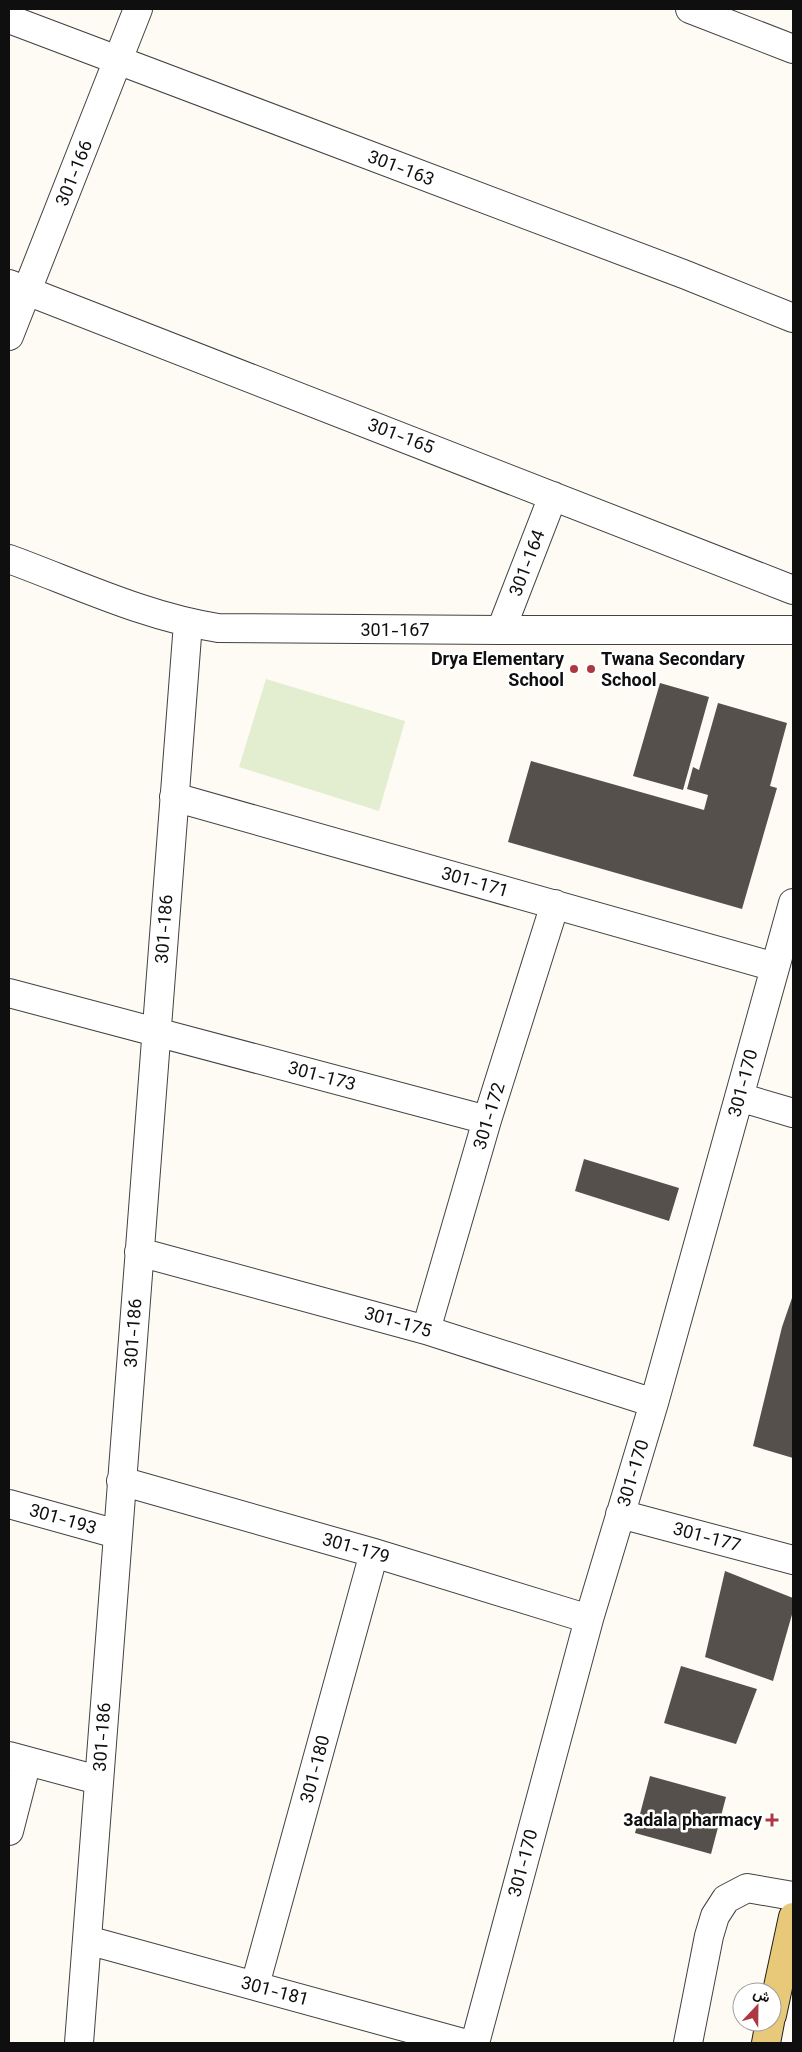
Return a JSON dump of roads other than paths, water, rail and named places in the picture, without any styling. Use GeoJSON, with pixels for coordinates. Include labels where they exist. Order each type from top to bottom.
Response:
{"type":"FeatureCollection","features":[{"type":"Feature","properties":{"kind":"main road"},"geometry":{"type":"LineString","coordinates":[[779,1982],[793,1917]]}},
{"type":"Feature","properties":{"kind":"street","name":"301-166"},"geometry":{"type":"LineString","coordinates":[[9,336],[18,287],[118,62],[138,9]]}},
{"type":"Feature","properties":{"kind":"street"},"geometry":{"type":"LineString","coordinates":[[690,9],[739,18],[793,49]]}},
{"type":"Feature","properties":{"kind":"street","name":"301-163"},"geometry":{"type":"LineString","coordinates":[[9,19],[118,62],[686,275],[793,318]]}},
{"type":"Feature","properties":{"kind":"street","name":"301-165"},"geometry":{"type":"LineString","coordinates":[[18,287],[793,590]]}},
{"type":"Feature","properties":{"kind":"street","name":"301-164"},"geometry":{"type":"LineString","coordinates":[[502,630],[553,496]]}},
{"type":"Feature","properties":{"kind":"street","name":"301-167"},"geometry":{"type":"LineString","coordinates":[[9,559],[156,614],[188,623],[218,628],[793,630]]}},
{"type":"Feature","properties":{"kind":"street","name":"301-186"},"geometry":{"type":"LineString","coordinates":[[80,2043],[98,1780],[188,623]]}},
{"type":"Feature","properties":{"kind":"street","name":"301-171"},"geometry":{"type":"LineString","coordinates":[[174,797],[775,967]]}},
{"type":"Feature","properties":{"kind":"street","name":"301-170"},"geometry":{"type":"LineString","coordinates":[[474,2043],[589,1619],[654,1403],[793,903]]}},
{"type":"Feature","properties":{"kind":"street","name":"301-172"},"geometry":{"type":"LineString","coordinates":[[426,1330],[487,1120],[554,904]]}},
{"type":"Feature","properties":{"kind":"street","name":"301-173"},"geometry":{"type":"LineString","coordinates":[[9,992],[487,1120]]}},
{"type":"Feature","properties":{"kind":"street"},"geometry":{"type":"LineString","coordinates":[[739,1097],[793,1112]]}},
{"type":"Feature","properties":{"kind":"street","name":"301-175"},"geometry":{"type":"LineString","coordinates":[[139,1252],[426,1330],[654,1403]]}},
{"type":"Feature","properties":{"kind":"street","name":"301-179"},"geometry":{"type":"LineString","coordinates":[[121,1482],[374,1553],[589,1619]]}},
{"type":"Feature","properties":{"kind":"street","name":"301-193"},"geometry":{"type":"LineString","coordinates":[[9,1504],[117,1534]]}},
{"type":"Feature","properties":{"kind":"street","name":"301-177"},"geometry":{"type":"LineString","coordinates":[[620,1514],[793,1560]]}},
{"type":"Feature","properties":{"kind":"street","name":"301-180"},"geometry":{"type":"LineString","coordinates":[[255,1985],[374,1553]]}},
{"type":"Feature","properties":{"kind":"street"},"geometry":{"type":"LineString","coordinates":[[9,1831],[18,1758],[98,1780]]}},
{"type":"Feature","properties":{"kind":"street"},"geometry":{"type":"LineString","coordinates":[[688,2043],[709,1936],[715,1916],[726,1899],[747,1888],[793,1896]]}},
{"type":"Feature","properties":{"kind":"street","name":"301-181"},"geometry":{"type":"LineString","coordinates":[[87,1940],[463,2043]]}},
{"type":"Feature","properties":{"kind":"place","name":"Drya Elementary School"},"geometry":{"type":"Point","coordinates":[574,669]}},
{"type":"Feature","properties":{"kind":"place","name":"Twana Secondary School"},"geometry":{"type":"Point","coordinates":[591,669]}},
{"type":"Feature","properties":{"kind":"place","name":"3adala pharmacy"},"geometry":{"type":"Point","coordinates":[772,1820]}}]}
